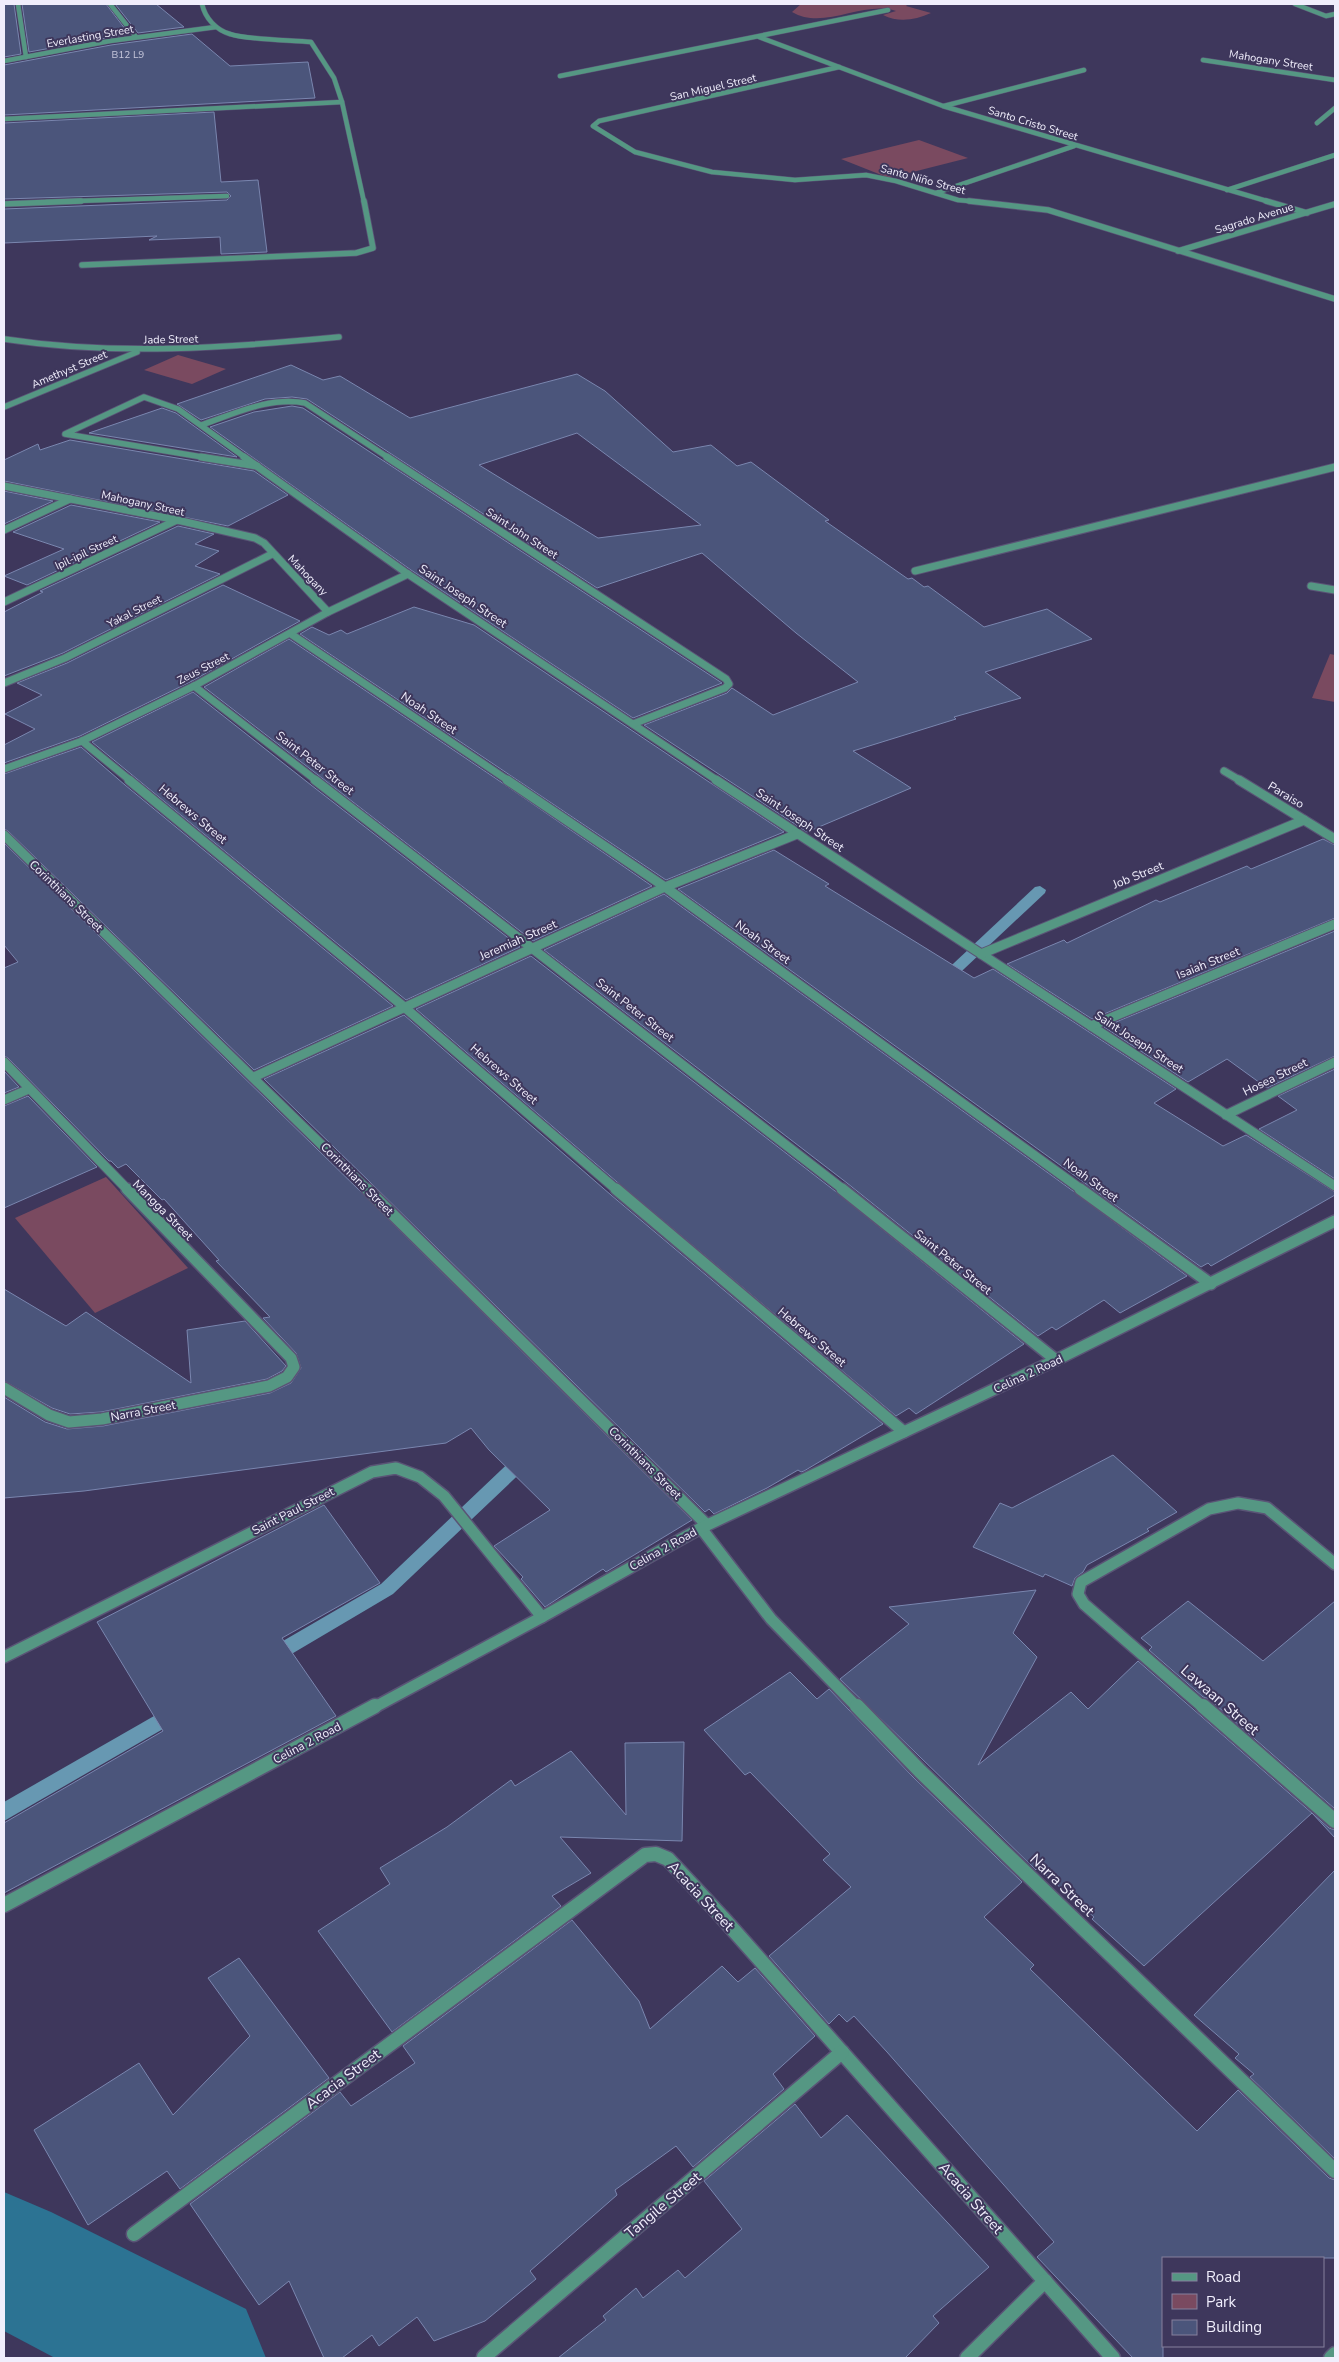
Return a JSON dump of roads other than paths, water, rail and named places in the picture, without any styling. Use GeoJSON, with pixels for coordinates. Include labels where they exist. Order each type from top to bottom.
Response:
{"type":"FeatureCollection","features":[{"type":"Feature","properties":{"kind":"street"},"geometry":{"type":"LineString","coordinates":[[18,4],[26,57]]}},
{"type":"Feature","properties":{"kind":"street"},"geometry":{"type":"LineString","coordinates":[[110,4],[136,37]]}},
{"type":"Feature","properties":{"kind":"street"},"geometry":{"type":"LineString","coordinates":[[82,265],[356,253],[373,248],[355,154],[342,102],[334,78],[311,42],[239,37],[216,27],[204,13],[202,4]]}},
{"type":"Feature","properties":{"kind":"street"},"geometry":{"type":"LineString","coordinates":[[1294,4],[1326,16],[1335,14]]}},
{"type":"Feature","properties":{"kind":"street"},"geometry":{"type":"LineString","coordinates":[[560,76],[888,10]]}},
{"type":"Feature","properties":{"kind":"street","name":"Everlasting Street"},"geometry":{"type":"LineString","coordinates":[[4,61],[136,37],[216,27]]}},
{"type":"Feature","properties":{"kind":"street","name":"Santo Cristo Street"},"geometry":{"type":"LineString","coordinates":[[759,37],[943,106],[1307,213]]}},
{"type":"Feature","properties":{"kind":"street","name":"Mahogany Street"},"geometry":{"type":"LineString","coordinates":[[1203,60],[1335,80]]}},
{"type":"Feature","properties":{"kind":"street","name":"San Miguel Street"},"geometry":{"type":"LineString","coordinates":[[593,126],[599,122],[839,67]]}},
{"type":"Feature","properties":{"kind":"street"},"geometry":{"type":"LineString","coordinates":[[943,106],[1084,70]]}},
{"type":"Feature","properties":{"kind":"street"},"geometry":{"type":"LineString","coordinates":[[4,120],[342,102]]}},
{"type":"Feature","properties":{"kind":"street"},"geometry":{"type":"LineString","coordinates":[[1318,123],[1335,108]]}},
{"type":"Feature","properties":{"kind":"street","name":"Santo Niño Street"},"geometry":{"type":"LineString","coordinates":[[593,126],[635,152],[712,172],[795,180],[866,175],[896,181],[975,203],[1023,206],[1048,210],[1178,252],[1335,299]]}},
{"type":"Feature","properties":{"kind":"street"},"geometry":{"type":"LineString","coordinates":[[936,193],[1074,146]]}},
{"type":"Feature","properties":{"kind":"street"},"geometry":{"type":"LineString","coordinates":[[1227,190],[1335,156]]}},
{"type":"Feature","properties":{"kind":"street"},"geometry":{"type":"LineString","coordinates":[[4,204],[227,196]]}},
{"type":"Feature","properties":{"kind":"street","name":"Sagrado Avenue"},"geometry":{"type":"LineString","coordinates":[[1178,252],[1335,204]]}},
{"type":"Feature","properties":{"kind":"street","name":"Jade Street"},"geometry":{"type":"LineString","coordinates":[[4,339],[46,347],[141,350],[230,347],[339,337]]}},
{"type":"Feature","properties":{"kind":"street","name":"Amethyst Street"},"geometry":{"type":"LineString","coordinates":[[4,407],[141,350]]}},
{"type":"Feature","properties":{"kind":"street","name":"Saint Joseph Street"},"geometry":{"type":"LineString","coordinates":[[257,466],[65,434],[144,397],[178,409],[408,574],[797,834],[1335,1186]]}},
{"type":"Feature","properties":{"kind":"street","name":"Saint John Street"},"geometry":{"type":"LineString","coordinates":[[201,425],[273,403],[297,400],[305,403],[726,679],[729,684],[725,688],[633,724]]}},
{"type":"Feature","properties":{"kind":"street"},"geometry":{"type":"LineString","coordinates":[[915,572],[1335,467]]}},
{"type":"Feature","properties":{"kind":"street","name":"Mahogany Street"},"geometry":{"type":"LineString","coordinates":[[4,486],[177,520],[255,538],[264,543],[272,554]]}},
{"type":"Feature","properties":{"kind":"street"},"geometry":{"type":"LineString","coordinates":[[4,530],[70,499]]}},
{"type":"Feature","properties":{"kind":"street","name":"Ipil-ipil Street"},"geometry":{"type":"LineString","coordinates":[[4,602],[177,520]]}},
{"type":"Feature","properties":{"kind":"street","name":"Mahogany"},"geometry":{"type":"LineString","coordinates":[[272,554],[328,612]]}},
{"type":"Feature","properties":{"kind":"street","name":"Yakal Street"},"geometry":{"type":"LineString","coordinates":[[4,683],[65,658],[272,554]]}},
{"type":"Feature","properties":{"kind":"street","name":"Zeus Street"},"geometry":{"type":"LineString","coordinates":[[4,769],[82,741],[194,686],[328,612],[408,574]]}},
{"type":"Feature","properties":{"kind":"street"},"geometry":{"type":"LineString","coordinates":[[1311,586],[1335,590]]}},
{"type":"Feature","properties":{"kind":"street","name":"Noah Street"},"geometry":{"type":"LineString","coordinates":[[291,634],[665,887],[894,1051],[1211,1284]]}},
{"type":"Feature","properties":{"kind":"street","name":"Saint Peter Street"},"geometry":{"type":"LineString","coordinates":[[194,686],[534,947],[806,1160],[1056,1360]]}},
{"type":"Feature","properties":{"kind":"street","name":"Hebrews Street"},"geometry":{"type":"LineString","coordinates":[[82,741],[403,1006],[703,1264],[904,1432]]}},
{"type":"Feature","properties":{"kind":"street","name":"Paraiso"},"geometry":{"type":"LineString","coordinates":[[1224,771],[1335,839]]}},
{"type":"Feature","properties":{"kind":"street","name":"Job Street"},"geometry":{"type":"LineString","coordinates":[[981,954],[1304,820]]}},
{"type":"Feature","properties":{"kind":"street","name":"Jeremiah Street"},"geometry":{"type":"LineString","coordinates":[[254,1077],[403,1006],[665,887],[797,834]]}},
{"type":"Feature","properties":{"kind":"street","name":"Corinthians Street"},"geometry":{"type":"LineString","coordinates":[[4,836],[254,1077],[590,1409],[704,1526],[771,1619]]}},
{"type":"Feature","properties":{"kind":"street","name":"Isaiah Street"},"geometry":{"type":"LineString","coordinates":[[1090,1026],[1335,924]]}},
{"type":"Feature","properties":{"kind":"street","name":"Mangga Street"},"geometry":{"type":"LineString","coordinates":[[4,1062],[291,1358],[294,1367],[287,1377]]}},
{"type":"Feature","properties":{"kind":"street","name":"Hosea Street"},"geometry":{"type":"LineString","coordinates":[[1226,1115],[1335,1062]]}},
{"type":"Feature","properties":{"kind":"street"},"geometry":{"type":"LineString","coordinates":[[4,1100],[29,1089]]}},
{"type":"Feature","properties":{"kind":"street","name":"Celina 2 Road"},"geometry":{"type":"LineString","coordinates":[[4,1905],[542,1617],[704,1526],[1056,1360],[1335,1221]]}},
{"type":"Feature","properties":{"kind":"street","name":"Narra Street"},"geometry":{"type":"LineString","coordinates":[[4,1388],[49,1415],[69,1422],[102,1419],[269,1386],[287,1377]]}},
{"type":"Feature","properties":{"kind":"street","name":"Saint Paul Street"},"geometry":{"type":"LineString","coordinates":[[4,1657],[372,1472],[396,1468],[420,1477],[444,1496],[542,1617]]}},
{"type":"Feature","properties":{"kind":"street","name":"Lawaan Street"},"geometry":{"type":"LineString","coordinates":[[1335,1564],[1267,1508],[1238,1503],[1209,1509],[1081,1582],[1078,1594],[1084,1604],[1335,1821]]}},
{"type":"Feature","properties":{"kind":"street","name":"Narra Street"},"geometry":{"type":"LineString","coordinates":[[771,1619],[920,1771],[1335,2171]]}},
{"type":"Feature","properties":{"kind":"street","name":"Acacia Street"},"geometry":{"type":"LineString","coordinates":[[134,2234],[645,1855],[656,1854],[668,1859],[1114,2358]]}},
{"type":"Feature","properties":{"kind":"street","name":"Tangile Street"},"geometry":{"type":"LineString","coordinates":[[484,2357],[842,2052]]}},
{"type":"Feature","properties":{"kind":"street"},"geometry":{"type":"LineString","coordinates":[[967,2358],[1045,2281]]}},
{"type":"Feature","properties":{"kind":"street"},"geometry":{"type":"LineString","coordinates":[[1331,2358],[1335,2354]]}},
{"type":"Feature","properties":{"kind":"waterway"},"geometry":{"type":"LineString","coordinates":[[943,981],[1040,890]]}},
{"type":"Feature","properties":{"kind":"waterway"},"geometry":{"type":"LineString","coordinates":[[271,1657],[387,1589],[525,1458]]}},
{"type":"Feature","properties":{"kind":"waterway"},"geometry":{"type":"LineString","coordinates":[[4,1812],[175,1712]]}},
{"type":"Feature","properties":{"kind":"waterway"},"geometry":{"type":"LineString","coordinates":[[4,2259],[197,2358]]}}]}
